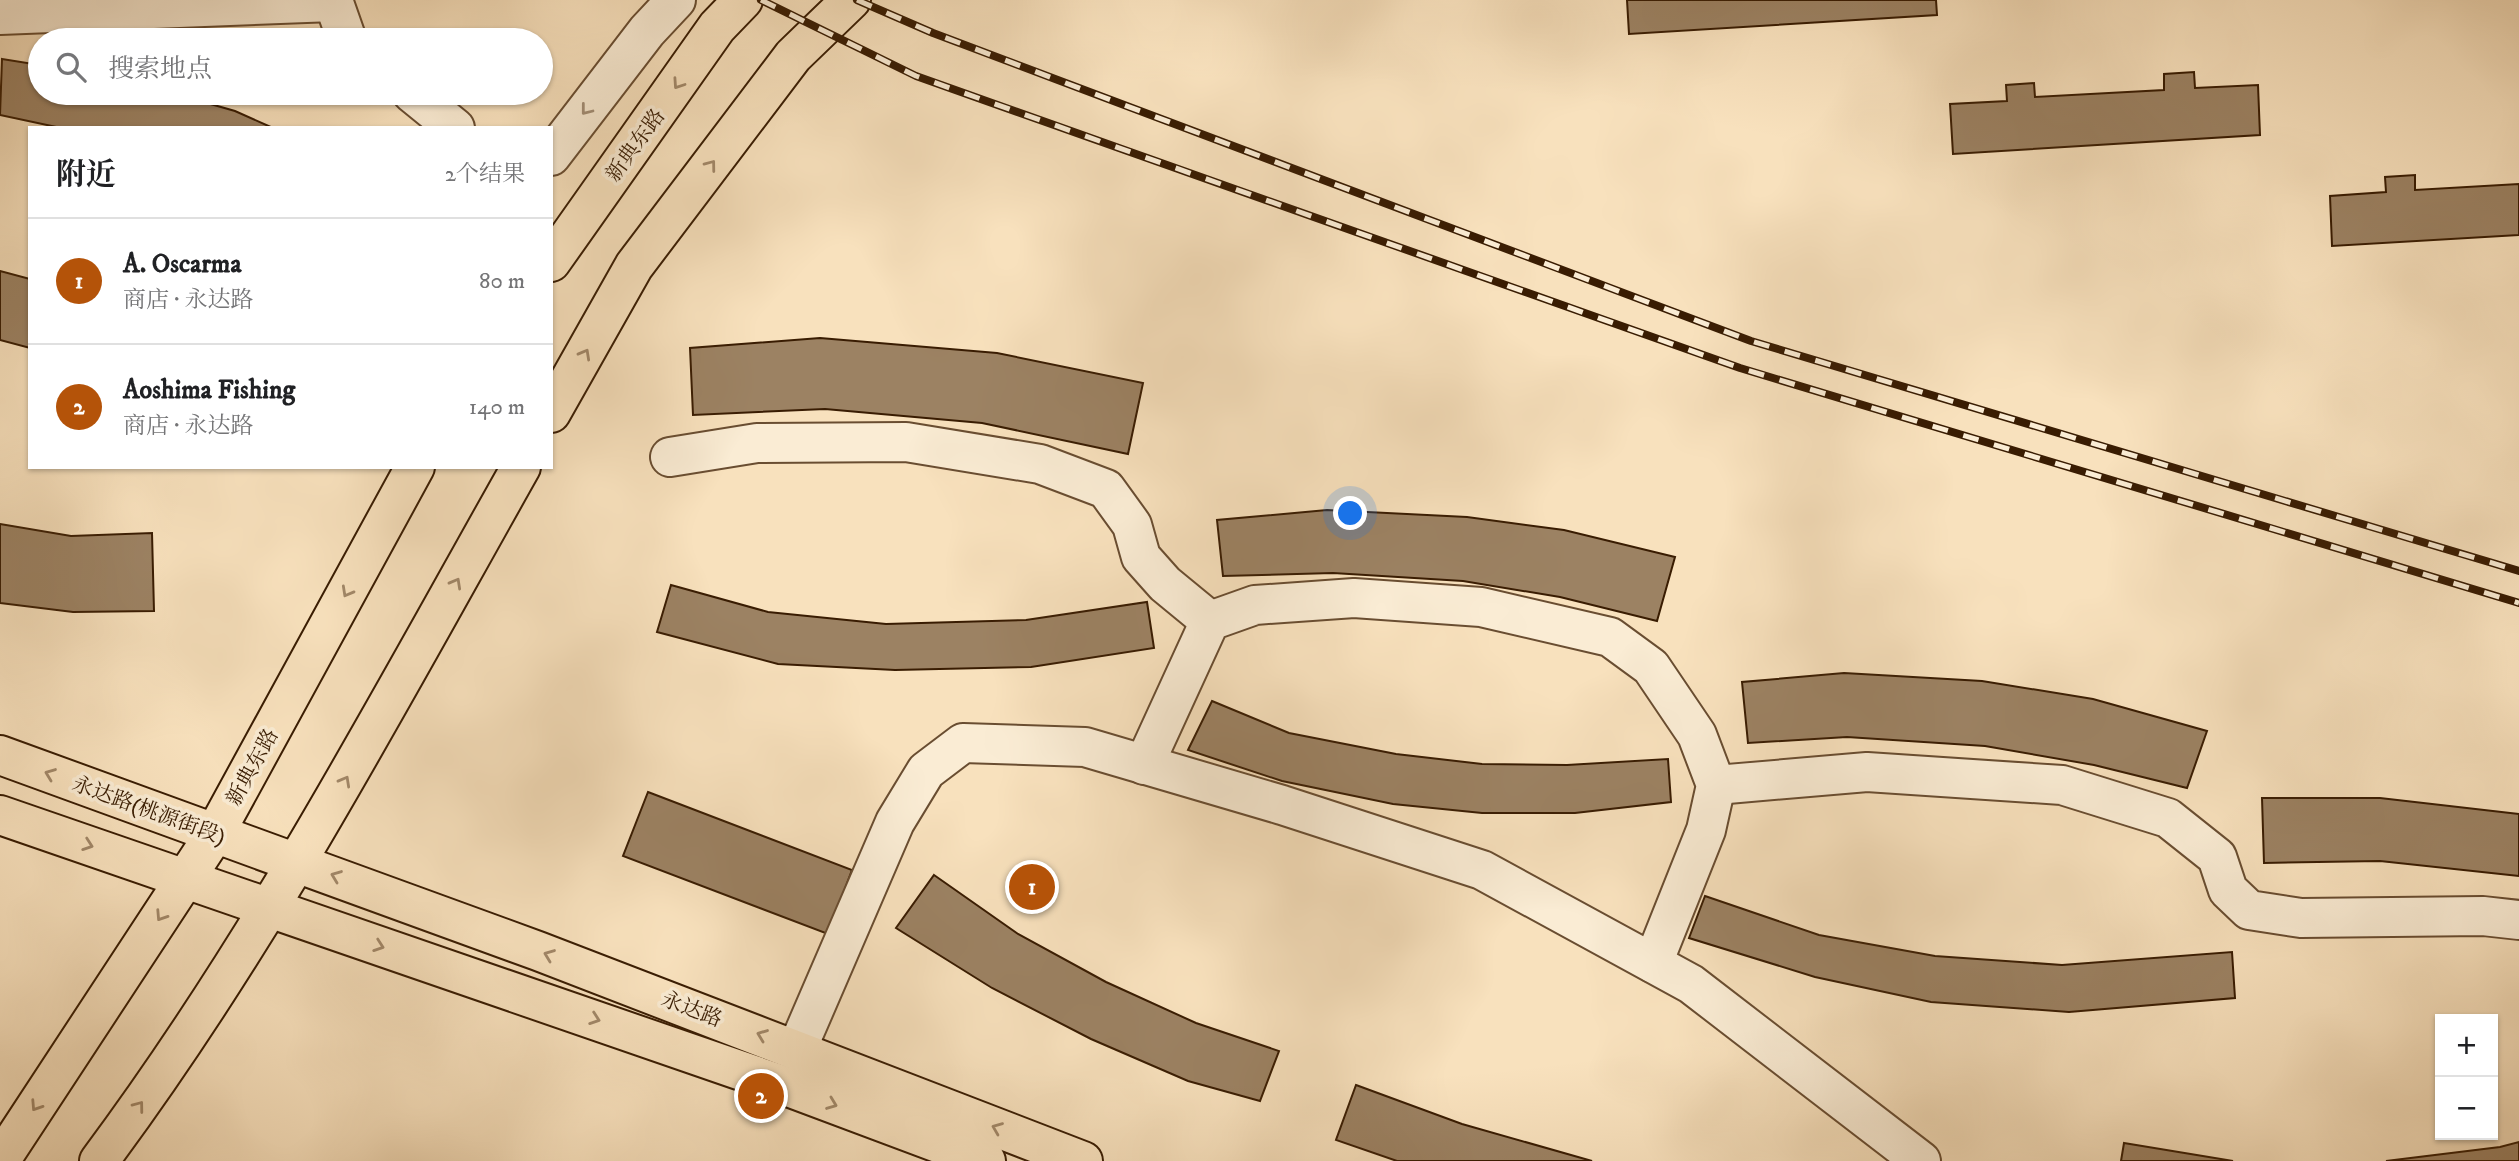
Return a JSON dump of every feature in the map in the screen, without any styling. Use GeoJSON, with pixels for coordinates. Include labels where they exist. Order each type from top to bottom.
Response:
{"type":"FeatureCollection","features":[{"type":"Feature","properties":{"kind":"main road","name":"新典东路"},"geometry":{"type":"LineString","coordinates":[[553,259],[717,27],[743,0]]}},
{"type":"Feature","properties":{"kind":"main road"},"geometry":{"type":"LineString","coordinates":[[553,409],[634,266],[793,56],[850,0]]}},
{"type":"Feature","properties":{"kind":"main road","name":"新典东路"},"geometry":{"type":"LineString","coordinates":[[0,1161],[214,835],[414,469]]}},
{"type":"Feature","properties":{"kind":"main road"},"geometry":{"type":"LineString","coordinates":[[99,1161],[146,1098],[299,862],[520,469]]}},
{"type":"Feature","properties":{"kind":"main road","name":"永达路(桃源街段)"},"geometry":{"type":"LineString","coordinates":[[0,755],[214,835],[299,862]]}},
{"type":"Feature","properties":{"kind":"main road"},"geometry":{"type":"LineString","coordinates":[[0,815],[268,909]]}},
{"type":"Feature","properties":{"kind":"main road","name":"永达路"},"geometry":{"type":"LineString","coordinates":[[299,862],[797,1049],[1083,1161]]}},
{"type":"Feature","properties":{"kind":"main road","name":"永达路"},"geometry":{"type":"LineString","coordinates":[[268,909],[791,1088],[986,1161]]}},
{"type":"Feature","properties":{"kind":"street"},"geometry":{"type":"LineString","coordinates":[[553,153],[647,31],[676,0]]}},
{"type":"Feature","properties":{"kind":"street"},"geometry":{"type":"LineString","coordinates":[[0,15],[333,1],[342,28]]}},
{"type":"Feature","properties":{"kind":"street"},"geometry":{"type":"LineString","coordinates":[[427,105],[453,126]]}},
{"type":"Feature","properties":{"kind":"street"},"geometry":{"type":"LineString","coordinates":[[670,457],[757,443],[906,442],[1040,464],[1106,489],[1132,525],[1141,557],[1165,584],[1210,621]]}},
{"type":"Feature","properties":{"kind":"street"},"geometry":{"type":"LineString","coordinates":[[374,542],[392,469]]}},
{"type":"Feature","properties":{"kind":"street"},"geometry":{"type":"LineString","coordinates":[[1144,765],[1210,621],[1255,605],[1354,598],[1481,607],[1610,637],[1651,667],[1696,735],[1716,785],[1706,830],[1653,963]]}},
{"type":"Feature","properties":{"kind":"street"},"geometry":{"type":"LineString","coordinates":[[797,1049],[895,822],[926,771],[963,743],[1085,747],[1482,870],[1691,984],[1921,1161]]}},
{"type":"Feature","properties":{"kind":"street"},"geometry":{"type":"LineString","coordinates":[[1716,785],[1867,772],[2062,785],[2168,818],[2217,857],[2228,890],[2249,910],[2301,919],[2483,916],[2519,920]]}},
{"type":"Feature","properties":{"kind":"building"},"geometry":{"type":"Polygon","coordinates":[[[1627,0],[1936,0],[1937,15],[1629,34],[1627,0]]]}},
{"type":"Feature","properties":{"kind":"building"},"geometry":{"type":"Polygon","coordinates":[[[2,59],[28,63],[28,105],[214,105],[269,126],[52,126],[0,115],[2,59]]]}},
{"type":"Feature","properties":{"kind":"building"},"geometry":{"type":"Polygon","coordinates":[[[2194,72],[2195,88],[2258,85],[2260,135],[1953,154],[1950,104],[2007,101],[2006,85],[2034,83],[2035,97],[2164,90],[2164,74],[2194,72]]]}},
{"type":"Feature","properties":{"kind":"building"},"geometry":{"type":"Polygon","coordinates":[[[2415,175],[2415,190],[2519,184],[2519,235],[2332,246],[2330,196],[2386,192],[2385,177],[2415,175]]]}},
{"type":"Feature","properties":{"kind":"building"},"geometry":{"type":"Polygon","coordinates":[[[0,271],[28,278],[28,347],[0,340],[0,271]]]}},
{"type":"Feature","properties":{"kind":"building"},"geometry":{"type":"Polygon","coordinates":[[[820,338],[997,353],[1143,383],[1128,454],[982,423],[825,409],[693,415],[690,348],[820,338]]]}},
{"type":"Feature","properties":{"kind":"building"},"geometry":{"type":"Polygon","coordinates":[[[1327,510],[1467,517],[1564,530],[1675,557],[1657,621],[1560,597],[1463,581],[1333,573],[1223,576],[1217,520],[1327,510]]]}},
{"type":"Feature","properties":{"kind":"building"},"geometry":{"type":"Polygon","coordinates":[[[0,524],[71,536],[152,533],[154,611],[73,612],[0,603],[0,524]]]}},
{"type":"Feature","properties":{"kind":"building"},"geometry":{"type":"Polygon","coordinates":[[[671,585],[768,612],[886,624],[1026,620],[1147,602],[1154,648],[1031,667],[895,670],[778,664],[657,632],[671,585]]]}},
{"type":"Feature","properties":{"kind":"building"},"geometry":{"type":"Polygon","coordinates":[[[1844,673],[1982,681],[2093,699],[2207,731],[2187,788],[2094,765],[1985,746],[1847,737],[1748,743],[1742,682],[1844,673]]]}},
{"type":"Feature","properties":{"kind":"building"},"geometry":{"type":"Polygon","coordinates":[[[1212,701],[1289,733],[1396,754],[1482,764],[1567,765],[1668,759],[1671,802],[1575,813],[1482,813],[1393,804],[1282,781],[1188,750],[1212,701]]]}},
{"type":"Feature","properties":{"kind":"building"},"geometry":{"type":"Polygon","coordinates":[[[648,792],[852,870],[828,934],[623,856],[648,792]]]}},
{"type":"Feature","properties":{"kind":"building"},"geometry":{"type":"Polygon","coordinates":[[[2262,798],[2380,798],[2519,814],[2519,876],[2380,861],[2264,863],[2262,798]]]}},
{"type":"Feature","properties":{"kind":"building"},"geometry":{"type":"Polygon","coordinates":[[[934,875],[1018,934],[1106,982],[1196,1023],[1279,1051],[1260,1101],[1188,1081],[1091,1039],[992,988],[896,928],[934,875]]]}},
{"type":"Feature","properties":{"kind":"building"},"geometry":{"type":"Polygon","coordinates":[[[1705,896],[1819,935],[1935,956],[2062,965],[2232,952],[2235,998],[2069,1012],[1931,1002],[1815,977],[1689,938],[1705,896]]]}},
{"type":"Feature","properties":{"kind":"building"},"geometry":{"type":"Polygon","coordinates":[[[1356,1085],[1462,1124],[1592,1161],[1397,1161],[1336,1140],[1356,1085]]]}},
{"type":"Feature","properties":{"kind":"building"},"geometry":{"type":"Polygon","coordinates":[[[2519,1142],[2519,1161],[2386,1161],[2500,1147],[2519,1142]]]}},
{"type":"Feature","properties":{"kind":"building"},"geometry":{"type":"Polygon","coordinates":[[[2124,1143],[2233,1161],[2121,1161],[2124,1143]]]}},
{"type":"Feature","properties":{"kind":"railway"},"geometry":{"type":"LineString","coordinates":[[761,0],[916,76],[1740,368],[2519,603]]}},
{"type":"Feature","properties":{"kind":"railway"},"geometry":{"type":"LineString","coordinates":[[857,0],[933,33],[1751,341],[2519,571]]}},
{"type":"Feature","properties":{"kind":"place","name":"A. Oscarma"},"geometry":{"type":"Point","coordinates":[1032,887]}},
{"type":"Feature","properties":{"kind":"place","name":"Aoshima Fishing"},"geometry":{"type":"Point","coordinates":[761,1096]}}]}
